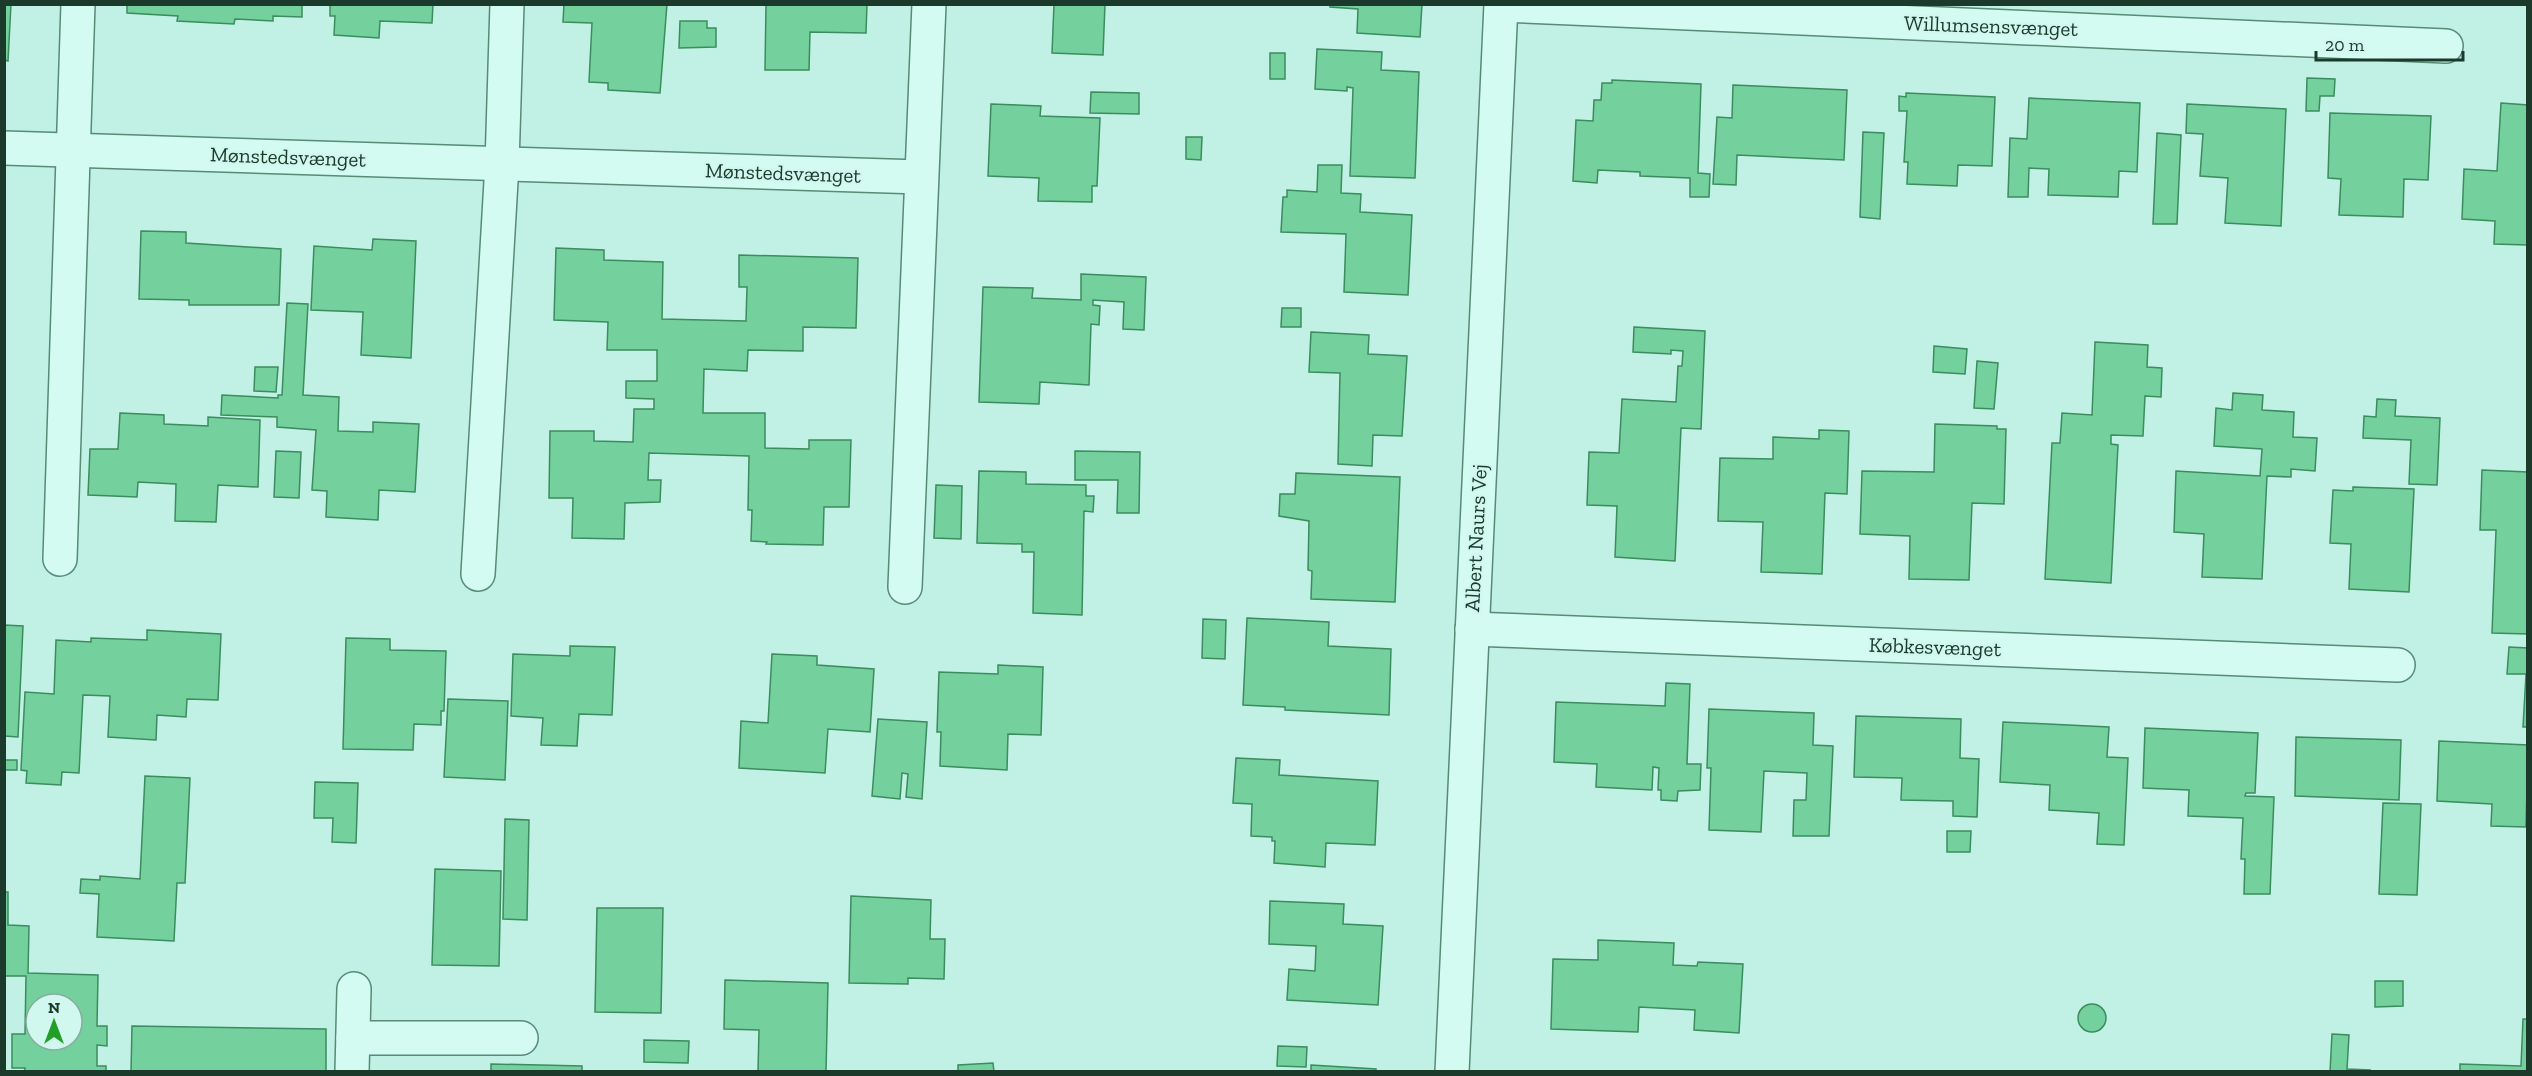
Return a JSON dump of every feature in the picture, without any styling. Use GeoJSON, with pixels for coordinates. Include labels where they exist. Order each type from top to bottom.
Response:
{"type":"FeatureCollection","features":[{"type":"Feature","properties":{"kind":"street"},"geometry":{"type":"LineString","coordinates":[[60,559],[78,4]]}},
{"type":"Feature","properties":{"kind":"street"},"geometry":{"type":"LineString","coordinates":[[478,574],[502,164],[507,4]]}},
{"type":"Feature","properties":{"kind":"street"},"geometry":{"type":"LineString","coordinates":[[905,587],[920,177],[929,4]]}},
{"type":"Feature","properties":{"kind":"street","name":"Willumsensvænget"},"geometry":{"type":"LineString","coordinates":[[1501,5],[2446,46]]}},
{"type":"Feature","properties":{"kind":"street","name":"Albert Naurs Vej"},"geometry":{"type":"LineString","coordinates":[[1452,1071],[1501,5]]}},
{"type":"Feature","properties":{"kind":"street","name":"Mønstedsvænget"},"geometry":{"type":"LineString","coordinates":[[4,148],[920,177]]}},
{"type":"Feature","properties":{"kind":"street","name":"Købkesvænget"},"geometry":{"type":"LineString","coordinates":[[1472,629],[2398,665]]}},
{"type":"Feature","properties":{"kind":"street"},"geometry":{"type":"LineString","coordinates":[[352,1071],[354,989]]}},
{"type":"Feature","properties":{"kind":"street"},"geometry":{"type":"LineString","coordinates":[[353,1038],[521,1038]]}},
{"type":"Feature","properties":{"kind":"building"},"geometry":{"type":"Polygon","coordinates":[[[4,4],[11,4],[8,61],[4,60],[4,4]]]}},
{"type":"Feature","properties":{"kind":"building"},"geometry":{"type":"Polygon","coordinates":[[[127,4],[302,4],[302,17],[273,16],[273,21],[235,19],[234,24],[177,21],[178,16],[127,13],[127,4]]]}},
{"type":"Feature","properties":{"kind":"building"},"geometry":{"type":"Polygon","coordinates":[[[330,4],[433,4],[432,23],[380,21],[379,38],[334,35],[335,16],[330,16],[330,4]]]}},
{"type":"Feature","properties":{"kind":"building"},"geometry":{"type":"Polygon","coordinates":[[[564,4],[667,4],[660,93],[608,90],[608,83],[589,82],[592,23],[563,22],[564,4]]]}},
{"type":"Feature","properties":{"kind":"building"},"geometry":{"type":"Polygon","coordinates":[[[766,4],[867,4],[866,33],[810,32],[809,70],[765,70],[766,4]]]}},
{"type":"Feature","properties":{"kind":"building"},"geometry":{"type":"Polygon","coordinates":[[[1054,4],[1105,4],[1103,55],[1052,53],[1054,4]]]}},
{"type":"Feature","properties":{"kind":"building"},"geometry":{"type":"Polygon","coordinates":[[[1330,4],[1422,4],[1420,37],[1357,33],[1358,9],[1330,7],[1330,4]]]}},
{"type":"Feature","properties":{"kind":"building"},"geometry":{"type":"Polygon","coordinates":[[[680,21],[707,21],[707,28],[716,28],[716,47],[679,48],[680,21]]]}},
{"type":"Feature","properties":{"kind":"building"},"geometry":{"type":"Polygon","coordinates":[[[1317,49],[1382,52],[1381,70],[1419,72],[1415,178],[1350,176],[1353,88],[1347,87],[1347,91],[1315,89],[1317,49]]]}},
{"type":"Feature","properties":{"kind":"building"},"geometry":{"type":"Polygon","coordinates":[[[1270,53],[1285,53],[1285,79],[1270,79],[1270,53]]]}},
{"type":"Feature","properties":{"kind":"building"},"geometry":{"type":"Polygon","coordinates":[[[2307,78],[2335,79],[2334,96],[2320,96],[2319,111],[2306,111],[2307,78]]]}},
{"type":"Feature","properties":{"kind":"building"},"geometry":{"type":"Polygon","coordinates":[[[1612,80],[1701,84],[1698,173],[1710,174],[1709,197],[1690,197],[1690,178],[1640,176],[1640,172],[1598,170],[1597,183],[1573,181],[1576,120],[1593,121],[1594,100],[1601,100],[1602,83],[1612,83],[1612,80]]]}},
{"type":"Feature","properties":{"kind":"building"},"geometry":{"type":"Polygon","coordinates":[[[1733,85],[1847,90],[1844,160],[1737,155],[1736,185],[1713,184],[1717,117],[1732,118],[1733,85]]]}},
{"type":"Feature","properties":{"kind":"building"},"geometry":{"type":"Polygon","coordinates":[[[1091,92],[1139,93],[1139,114],[1090,113],[1091,92]]]}},
{"type":"Feature","properties":{"kind":"building"},"geometry":{"type":"Polygon","coordinates":[[[1906,93],[1995,97],[1992,166],[1958,165],[1957,186],[1907,184],[1908,162],[1904,162],[1907,111],[1899,111],[1899,96],[1906,97],[1906,93]]]}},
{"type":"Feature","properties":{"kind":"building"},"geometry":{"type":"Polygon","coordinates":[[[2029,98],[2140,103],[2137,172],[2119,171],[2118,197],[2048,195],[2049,169],[2029,168],[2028,197],[2008,197],[2010,138],[2027,139],[2029,98]]]}},
{"type":"Feature","properties":{"kind":"building"},"geometry":{"type":"Polygon","coordinates":[[[2501,103],[2528,105],[2528,245],[2494,244],[2495,221],[2462,219],[2464,169],[2497,171],[2501,103]]]}},
{"type":"Feature","properties":{"kind":"building"},"geometry":{"type":"Polygon","coordinates":[[[991,104],[1041,106],[1040,116],[1100,118],[1097,186],[1092,186],[1092,202],[1038,201],[1039,178],[988,176],[991,104]]]}},
{"type":"Feature","properties":{"kind":"building"},"geometry":{"type":"Polygon","coordinates":[[[2187,104],[2286,109],[2281,226],[2225,223],[2228,178],[2200,176],[2203,134],[2186,133],[2187,104]]]}},
{"type":"Feature","properties":{"kind":"building"},"geometry":{"type":"Polygon","coordinates":[[[2330,113],[2431,116],[2428,180],[2404,179],[2403,217],[2339,215],[2341,179],[2328,178],[2330,113]]]}},
{"type":"Feature","properties":{"kind":"building"},"geometry":{"type":"Polygon","coordinates":[[[1863,132],[1884,133],[1880,219],[1860,217],[1863,132]]]}},
{"type":"Feature","properties":{"kind":"building"},"geometry":{"type":"Polygon","coordinates":[[[2157,133],[2181,135],[2177,224],[2153,224],[2157,133]]]}},
{"type":"Feature","properties":{"kind":"building"},"geometry":{"type":"Polygon","coordinates":[[[1186,137],[1202,137],[1201,160],[1186,159],[1186,137]]]}},
{"type":"Feature","properties":{"kind":"building"},"geometry":{"type":"Polygon","coordinates":[[[1318,165],[1342,165],[1341,193],[1361,194],[1360,212],[1412,215],[1408,295],[1344,292],[1346,234],[1281,232],[1283,197],[1287,197],[1287,190],[1317,192],[1318,165]]]}},
{"type":"Feature","properties":{"kind":"building"},"geometry":{"type":"Polygon","coordinates":[[[141,231],[186,232],[186,243],[281,249],[279,305],[189,305],[189,300],[139,299],[141,231]]]}},
{"type":"Feature","properties":{"kind":"building"},"geometry":{"type":"Polygon","coordinates":[[[373,239],[416,241],[411,358],[361,355],[363,312],[311,310],[314,246],[372,250],[373,239]]]}},
{"type":"Feature","properties":{"kind":"building"},"geometry":{"type":"Polygon","coordinates":[[[556,248],[604,250],[604,260],[663,262],[662,319],[746,321],[747,287],[739,287],[739,255],[858,258],[856,328],[803,327],[803,351],[748,350],[747,371],[704,369],[703,413],[765,413],[765,448],[809,449],[809,440],[851,440],[849,507],[824,507],[823,545],[766,544],[767,542],[751,541],[752,510],[748,510],[749,456],[649,453],[648,480],[661,480],[660,502],[625,503],[624,539],[572,538],[573,498],[549,498],[550,431],[594,431],[594,441],[633,442],[634,409],[654,409],[654,399],[626,398],[626,381],[657,381],[657,350],[607,350],[608,322],[554,320],[556,248]]]}},
{"type":"Feature","properties":{"kind":"building"},"geometry":{"type":"Polygon","coordinates":[[[1081,274],[1146,277],[1144,330],[1123,329],[1124,302],[1093,300],[1093,305],[1100,306],[1099,325],[1091,324],[1089,385],[1040,382],[1039,404],[979,402],[983,287],[1033,288],[1032,298],[1081,300],[1081,274]]]}},
{"type":"Feature","properties":{"kind":"building"},"geometry":{"type":"Polygon","coordinates":[[[287,303],[308,304],[303,395],[339,397],[338,431],[373,432],[373,422],[419,424],[415,492],[379,490],[378,520],[326,517],[327,491],[312,490],[316,430],[277,427],[277,417],[221,415],[222,395],[278,398],[278,395],[282,395],[287,303]]]}},
{"type":"Feature","properties":{"kind":"building"},"geometry":{"type":"Polygon","coordinates":[[[1282,308],[1301,308],[1301,327],[1281,327],[1282,308]]]}},
{"type":"Feature","properties":{"kind":"building"},"geometry":{"type":"Polygon","coordinates":[[[1634,327],[1705,331],[1701,429],[1681,428],[1675,561],[1615,557],[1617,506],[1587,505],[1589,452],[1619,453],[1622,399],[1676,402],[1678,366],[1682,366],[1683,351],[1671,350],[1671,354],[1633,352],[1634,327]]]}},
{"type":"Feature","properties":{"kind":"building"},"geometry":{"type":"Polygon","coordinates":[[[1311,332],[1369,335],[1368,354],[1407,356],[1402,436],[1373,435],[1372,466],[1338,464],[1340,373],[1309,372],[1311,332]]]}},
{"type":"Feature","properties":{"kind":"building"},"geometry":{"type":"Polygon","coordinates":[[[2095,342],[2148,345],[2147,367],[2162,368],[2161,397],[2145,396],[2143,436],[2111,435],[2111,444],[2118,445],[2111,583],[2045,579],[2052,443],[2060,443],[2062,413],[2092,415],[2095,342]]]}},
{"type":"Feature","properties":{"kind":"building"},"geometry":{"type":"Polygon","coordinates":[[[1934,346],[1967,349],[1965,374],[1933,372],[1934,346]]]}},
{"type":"Feature","properties":{"kind":"building"},"geometry":{"type":"Polygon","coordinates":[[[1977,361],[1998,363],[1994,409],[1974,408],[1977,361]]]}},
{"type":"Feature","properties":{"kind":"building"},"geometry":{"type":"Polygon","coordinates":[[[255,367],[278,367],[276,392],[254,391],[255,367]]]}},
{"type":"Feature","properties":{"kind":"building"},"geometry":{"type":"Polygon","coordinates":[[[2233,393],[2263,395],[2262,410],[2294,412],[2293,437],[2317,438],[2315,471],[2291,469],[2291,477],[2267,476],[2262,579],[2202,577],[2204,534],[2174,532],[2176,471],[2260,476],[2262,449],[2214,446],[2216,408],[2232,410],[2233,393]]]}},
{"type":"Feature","properties":{"kind":"building"},"geometry":{"type":"Polygon","coordinates":[[[2377,399],[2396,400],[2395,416],[2440,418],[2437,485],[2409,484],[2411,440],[2363,438],[2364,416],[2376,417],[2377,399]]]}},
{"type":"Feature","properties":{"kind":"building"},"geometry":{"type":"Polygon","coordinates":[[[120,413],[164,415],[164,424],[208,426],[208,417],[260,420],[258,487],[218,485],[216,522],[175,521],[176,484],[138,482],[137,497],[88,495],[90,449],[118,449],[120,413]]]}},
{"type":"Feature","properties":{"kind":"building"},"geometry":{"type":"Polygon","coordinates":[[[1935,424],[1997,426],[1997,429],[2006,429],[2004,504],[1972,503],[1969,580],[1909,579],[1910,536],[1860,534],[1862,471],[1934,472],[1935,424]]]}},
{"type":"Feature","properties":{"kind":"building"},"geometry":{"type":"Polygon","coordinates":[[[1819,430],[1849,431],[1847,494],[1825,493],[1822,574],[1761,572],[1763,522],[1718,521],[1720,458],[1773,459],[1773,437],[1819,439],[1819,430]]]}},
{"type":"Feature","properties":{"kind":"building"},"geometry":{"type":"Polygon","coordinates":[[[276,451],[301,452],[299,498],[274,497],[276,451]]]}},
{"type":"Feature","properties":{"kind":"building"},"geometry":{"type":"Polygon","coordinates":[[[1075,451],[1140,452],[1139,513],[1117,513],[1118,480],[1075,480],[1075,451]]]}},
{"type":"Feature","properties":{"kind":"building"},"geometry":{"type":"Polygon","coordinates":[[[2482,470],[2528,472],[2528,634],[2492,633],[2496,530],[2480,530],[2482,470]]]}},
{"type":"Feature","properties":{"kind":"building"},"geometry":{"type":"Polygon","coordinates":[[[979,471],[1026,472],[1026,484],[1086,485],[1086,496],[1094,496],[1093,512],[1084,511],[1082,615],[1033,613],[1034,552],[1022,552],[1022,544],[977,543],[979,471]]]}},
{"type":"Feature","properties":{"kind":"building"},"geometry":{"type":"Polygon","coordinates":[[[1296,473],[1400,477],[1395,602],[1311,599],[1312,571],[1308,570],[1309,521],[1279,516],[1280,494],[1295,494],[1296,473]]]}},
{"type":"Feature","properties":{"kind":"building"},"geometry":{"type":"Polygon","coordinates":[[[936,485],[962,486],[961,539],[934,538],[936,485]]]}},
{"type":"Feature","properties":{"kind":"building"},"geometry":{"type":"Polygon","coordinates":[[[2353,487],[2414,489],[2409,592],[2349,589],[2351,544],[2330,543],[2333,490],[2353,491],[2353,487]]]}},
{"type":"Feature","properties":{"kind":"building"},"geometry":{"type":"Polygon","coordinates":[[[1247,618],[1329,622],[1328,646],[1391,649],[1389,715],[1285,710],[1285,707],[1243,705],[1247,618]]]}},
{"type":"Feature","properties":{"kind":"building"},"geometry":{"type":"Polygon","coordinates":[[[1203,619],[1226,620],[1225,659],[1202,658],[1203,619]]]}},
{"type":"Feature","properties":{"kind":"building"},"geometry":{"type":"Polygon","coordinates":[[[4,625],[23,626],[18,737],[4,736],[4,625]]]}},
{"type":"Feature","properties":{"kind":"building"},"geometry":{"type":"Polygon","coordinates":[[[147,630],[221,634],[218,700],[187,699],[186,717],[157,715],[156,740],[108,737],[110,696],[83,695],[79,773],[62,772],[61,785],[26,783],[27,771],[21,770],[25,692],[54,694],[56,640],[91,642],[91,638],[147,640],[147,630]]]}},
{"type":"Feature","properties":{"kind":"building"},"geometry":{"type":"Polygon","coordinates":[[[346,638],[390,639],[390,650],[446,651],[444,711],[441,711],[441,725],[414,724],[413,750],[343,749],[346,638]]]}},
{"type":"Feature","properties":{"kind":"building"},"geometry":{"type":"Polygon","coordinates":[[[570,646],[615,647],[612,715],[579,714],[577,746],[541,745],[543,718],[511,716],[513,654],[570,656],[570,646]]]}},
{"type":"Feature","properties":{"kind":"building"},"geometry":{"type":"Polygon","coordinates":[[[2509,647],[2528,648],[2528,727],[2523,727],[2526,674],[2507,674],[2509,647]]]}},
{"type":"Feature","properties":{"kind":"building"},"geometry":{"type":"Polygon","coordinates":[[[772,654],[817,656],[817,665],[874,669],[870,732],[828,729],[825,773],[739,768],[741,721],[768,723],[772,654]]]}},
{"type":"Feature","properties":{"kind":"building"},"geometry":{"type":"Polygon","coordinates":[[[998,665],[1043,667],[1041,735],[1008,734],[1007,770],[940,766],[941,732],[937,732],[939,672],[998,674],[998,665]]]}},
{"type":"Feature","properties":{"kind":"building"},"geometry":{"type":"Polygon","coordinates":[[[1666,683],[1690,684],[1687,764],[1701,764],[1700,790],[1678,791],[1677,801],[1661,800],[1661,790],[1658,790],[1659,768],[1653,767],[1652,790],[1596,787],[1597,764],[1554,762],[1556,702],[1665,706],[1666,683]]]}},
{"type":"Feature","properties":{"kind":"building"},"geometry":{"type":"Polygon","coordinates":[[[448,699],[508,701],[505,780],[444,777],[448,699]]]}},
{"type":"Feature","properties":{"kind":"building"},"geometry":{"type":"Polygon","coordinates":[[[1709,709],[1814,713],[1813,745],[1833,746],[1829,836],[1793,836],[1794,800],[1806,800],[1807,773],[1764,771],[1761,832],[1709,830],[1711,768],[1707,768],[1709,709]]]}},
{"type":"Feature","properties":{"kind":"building"},"geometry":{"type":"Polygon","coordinates":[[[1856,716],[1961,719],[1960,758],[1979,759],[1977,817],[1953,816],[1953,801],[1901,800],[1902,778],[1854,777],[1856,716]]]}},
{"type":"Feature","properties":{"kind":"building"},"geometry":{"type":"Polygon","coordinates":[[[878,719],[927,722],[922,799],[906,797],[908,774],[902,773],[900,799],[872,796],[878,719]]]}},
{"type":"Feature","properties":{"kind":"building"},"geometry":{"type":"Polygon","coordinates":[[[2003,722],[2109,727],[2107,757],[2128,758],[2124,845],[2097,844],[2099,813],[2049,810],[2050,785],[2000,782],[2003,722]]]}},
{"type":"Feature","properties":{"kind":"building"},"geometry":{"type":"Polygon","coordinates":[[[2145,728],[2258,733],[2255,793],[2246,793],[2245,796],[2274,797],[2270,894],[2244,894],[2245,859],[2241,859],[2243,818],[2188,816],[2189,790],[2143,788],[2145,728]]]}},
{"type":"Feature","properties":{"kind":"building"},"geometry":{"type":"Polygon","coordinates":[[[2296,737],[2401,740],[2399,800],[2295,796],[2296,737]]]}},
{"type":"Feature","properties":{"kind":"building"},"geometry":{"type":"Polygon","coordinates":[[[2439,741],[2528,745],[2526,827],[2491,826],[2492,804],[2437,801],[2439,741]]]}},
{"type":"Feature","properties":{"kind":"building"},"geometry":{"type":"Polygon","coordinates":[[[1236,758],[1280,760],[1279,775],[1378,781],[1375,845],[1326,843],[1325,867],[1274,863],[1275,841],[1272,841],[1272,837],[1251,836],[1252,804],[1233,803],[1236,758]]]}},
{"type":"Feature","properties":{"kind":"building"},"geometry":{"type":"Polygon","coordinates":[[[4,760],[17,760],[17,770],[4,770],[4,760]]]}},
{"type":"Feature","properties":{"kind":"building"},"geometry":{"type":"Polygon","coordinates":[[[145,776],[190,778],[185,883],[177,883],[174,941],[97,937],[99,894],[80,893],[81,879],[100,880],[100,876],[140,879],[145,776]]]}},
{"type":"Feature","properties":{"kind":"building"},"geometry":{"type":"Polygon","coordinates":[[[315,782],[358,783],[356,843],[332,842],[333,818],[314,818],[315,782]]]}},
{"type":"Feature","properties":{"kind":"building"},"geometry":{"type":"Polygon","coordinates":[[[2383,803],[2421,804],[2417,895],[2379,894],[2383,803]]]}},
{"type":"Feature","properties":{"kind":"building"},"geometry":{"type":"Polygon","coordinates":[[[505,819],[529,820],[527,920],[503,919],[505,819]]]}},
{"type":"Feature","properties":{"kind":"building"},"geometry":{"type":"Polygon","coordinates":[[[1947,831],[1971,831],[1970,852],[1947,852],[1947,831]]]}},
{"type":"Feature","properties":{"kind":"building"},"geometry":{"type":"Polygon","coordinates":[[[435,869],[501,871],[499,966],[432,965],[435,869]]]}},
{"type":"Feature","properties":{"kind":"building"},"geometry":{"type":"Polygon","coordinates":[[[4,892],[8,892],[8,925],[29,926],[28,973],[98,975],[97,1026],[107,1026],[107,1046],[97,1045],[97,1066],[106,1066],[106,1072],[24,1072],[25,1068],[12,1068],[12,1034],[24,1034],[24,1052],[84,1052],[84,992],[26,992],[26,976],[4,976],[4,892]]]}},
{"type":"Feature","properties":{"kind":"building"},"geometry":{"type":"Polygon","coordinates":[[[851,896],[931,900],[930,939],[945,939],[944,979],[908,978],[908,984],[849,983],[851,896]]]}},
{"type":"Feature","properties":{"kind":"building"},"geometry":{"type":"Polygon","coordinates":[[[1270,901],[1344,904],[1343,924],[1383,926],[1378,1005],[1287,1000],[1289,969],[1315,971],[1316,946],[1269,944],[1270,901]]]}},
{"type":"Feature","properties":{"kind":"building"},"geometry":{"type":"Polygon","coordinates":[[[597,908],[663,908],[661,1013],[595,1012],[597,908]]]}},
{"type":"Feature","properties":{"kind":"building"},"geometry":{"type":"Polygon","coordinates":[[[1598,940],[1674,943],[1673,965],[1697,966],[1698,962],[1743,964],[1739,1033],[1694,1030],[1695,1010],[1639,1007],[1638,1032],[1551,1029],[1553,959],[1598,960],[1598,940]]]}},
{"type":"Feature","properties":{"kind":"building"},"geometry":{"type":"Polygon","coordinates":[[[725,980],[828,983],[826,1072],[758,1072],[759,1030],[724,1029],[725,980]]]}},
{"type":"Feature","properties":{"kind":"building"},"geometry":{"type":"Polygon","coordinates":[[[2375,981],[2403,981],[2403,1006],[2375,1007],[2375,981]]]}},
{"type":"Feature","properties":{"kind":"building"},"geometry":{"type":"Polygon","coordinates":[[[2092,1004],[2102,1008],[2106,1018],[2102,1028],[2092,1032],[2082,1028],[2078,1018],[2082,1008],[2092,1004]]]}},
{"type":"Feature","properties":{"kind":"building"},"geometry":{"type":"Polygon","coordinates":[[[2523,1019],[2528,1019],[2528,1072],[2460,1072],[2460,1064],[2521,1066],[2523,1019]]]}},
{"type":"Feature","properties":{"kind":"building"},"geometry":{"type":"Polygon","coordinates":[[[132,1026],[326,1029],[326,1072],[131,1072],[132,1026]]]}},
{"type":"Feature","properties":{"kind":"building"},"geometry":{"type":"Polygon","coordinates":[[[2332,1034],[2349,1035],[2347,1069],[2370,1070],[2369,1072],[2330,1072],[2332,1034]]]}},
{"type":"Feature","properties":{"kind":"building"},"geometry":{"type":"Polygon","coordinates":[[[644,1040],[689,1041],[688,1063],[644,1062],[644,1040]]]}},
{"type":"Feature","properties":{"kind":"building"},"geometry":{"type":"Polygon","coordinates":[[[1278,1046],[1307,1047],[1306,1067],[1277,1066],[1278,1046]]]}},
{"type":"Feature","properties":{"kind":"building"},"geometry":{"type":"Polygon","coordinates":[[[993,1063],[994,1072],[958,1072],[958,1065],[993,1063]]]}},
{"type":"Feature","properties":{"kind":"building"},"geometry":{"type":"Polygon","coordinates":[[[491,1064],[582,1066],[582,1072],[491,1072],[491,1064]]]}},
{"type":"Feature","properties":{"kind":"building"},"geometry":{"type":"Polygon","coordinates":[[[1311,1065],[1376,1069],[1376,1072],[1311,1072],[1311,1065]]]}}]}
